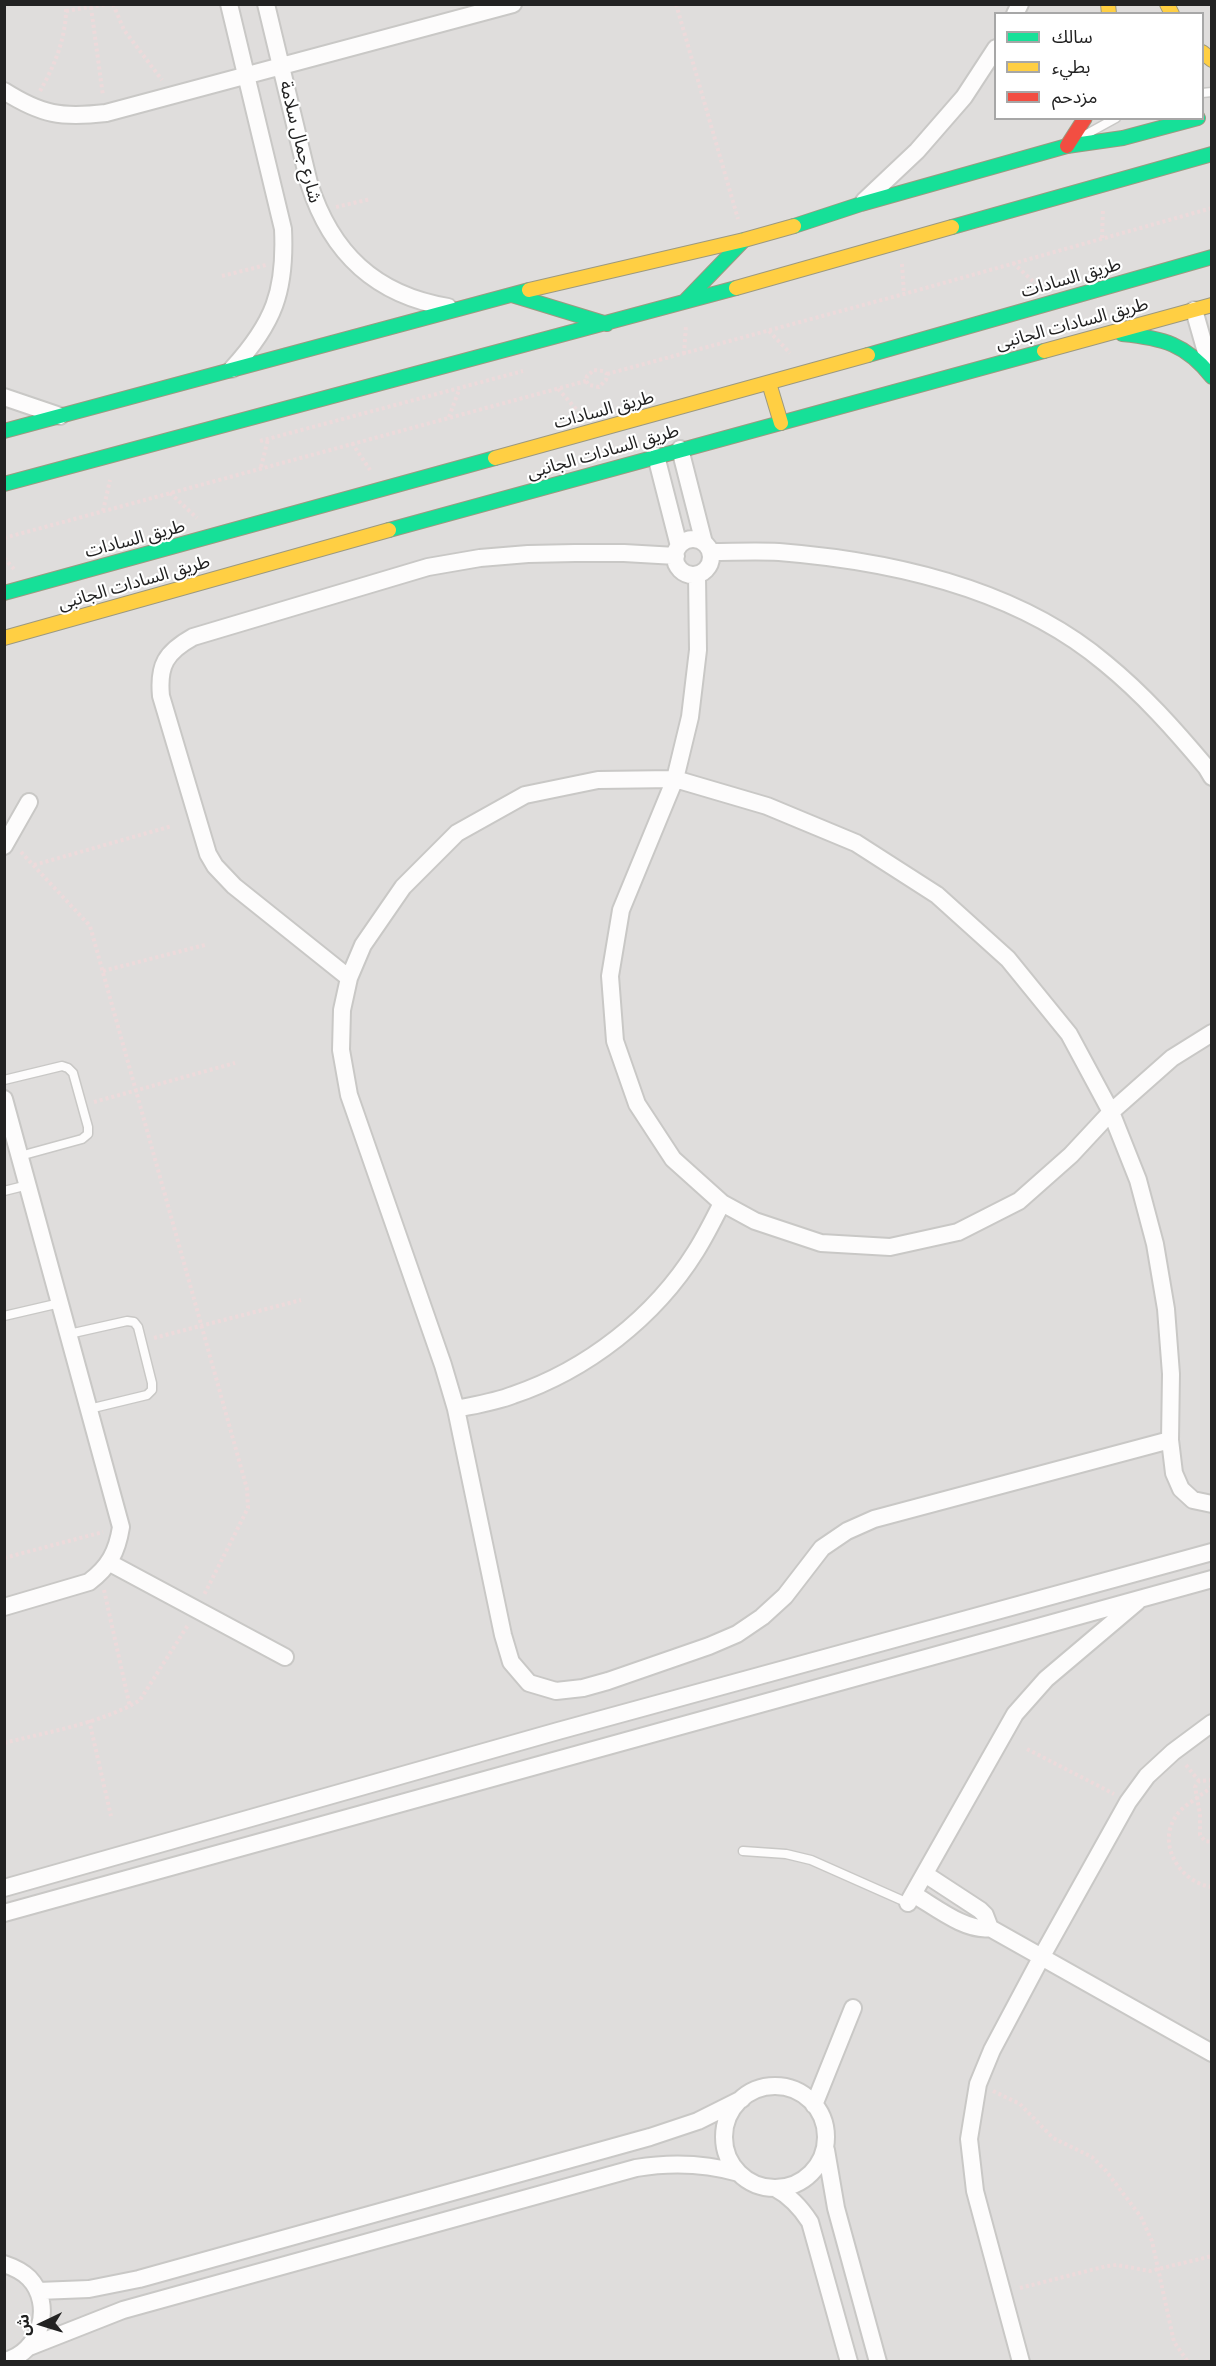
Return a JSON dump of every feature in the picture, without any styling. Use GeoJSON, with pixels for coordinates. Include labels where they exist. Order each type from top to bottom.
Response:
{"type":"FeatureCollection","features":[{"type":"Feature","properties":{"kind":"main road"},"geometry":{"type":"LineString","coordinates":[[1067,146],[1084,120]]}},
{"type":"Feature","properties":{"kind":"main road"},"geometry":{"type":"LineString","coordinates":[[4,431],[511,294],[744,240],[861,204],[1067,146],[1123,138],[1190,120]]}},
{"type":"Feature","properties":{"kind":"main road"},"geometry":{"type":"LineString","coordinates":[[4,484],[607,324],[1212,154]]}},
{"type":"Feature","properties":{"kind":"main road"},"geometry":{"type":"LineString","coordinates":[[685,301],[744,240]]}},
{"type":"Feature","properties":{"kind":"main road","name":"طريق السادات"},"geometry":{"type":"LineString","coordinates":[[4,593],[769,383],[1212,257]]}},
{"type":"Feature","properties":{"kind":"main road"},"geometry":{"type":"LineString","coordinates":[[511,294],[607,324]]}},
{"type":"Feature","properties":{"kind":"main road","name":"طريق السادات الجانبى"},"geometry":{"type":"LineString","coordinates":[[4,638],[680,449],[1212,305]]}},
{"type":"Feature","properties":{"kind":"main road"},"geometry":{"type":"LineString","coordinates":[[1107,333],[1146,336],[1167,341],[1199,359],[1212,375]]}},
{"type":"Feature","properties":{"kind":"main road"},"geometry":{"type":"LineString","coordinates":[[769,383],[781,423]]}},
{"type":"Feature","properties":{"kind":"street","name":"شارع جمال سلامة"},"geometry":{"type":"LineString","coordinates":[[229,4],[283,229],[284,260],[280,291],[269,320],[252,347],[231,370]]}},
{"type":"Feature","properties":{"kind":"street","name":"شارع جمال سلامة"},"geometry":{"type":"LineString","coordinates":[[266,4],[317,211],[338,246],[362,271],[391,290],[423,303],[458,309]]}},
{"type":"Feature","properties":{"kind":"street"},"geometry":{"type":"LineString","coordinates":[[4,91],[31,108],[53,114],[80,116],[106,113],[513,4]]}},
{"type":"Feature","properties":{"kind":"street"},"geometry":{"type":"LineString","coordinates":[[861,204],[916,151],[964,97],[994,51]]}},
{"type":"Feature","properties":{"kind":"street"},"geometry":{"type":"LineString","coordinates":[[1194,310],[1212,375]]}},
{"type":"Feature","properties":{"kind":"street"},"geometry":{"type":"LineString","coordinates":[[4,397],[61,416]]}},
{"type":"Feature","properties":{"kind":"street"},"geometry":{"type":"LineString","coordinates":[[656,456],[677,551],[676,561],[682,571],[691,575],[702,573],[710,564],[680,449]]}},
{"type":"Feature","properties":{"kind":"street"},"geometry":{"type":"LineString","coordinates":[[349,978],[234,886],[215,866],[208,854],[161,696],[159,678],[165,660],[177,645],[193,637],[428,567],[480,558],[528,554],[677,551],[693,539],[707,548],[847,559],[934,579],[1003,600],[1059,630],[1104,662],[1160,713],[1212,777]]}},
{"type":"Feature","properties":{"kind":"street"},"geometry":{"type":"LineString","coordinates":[[697,574],[698,650],[690,717],[675,779],[621,910],[610,976],[615,1041],[637,1104],[674,1159],[723,1203],[755,1221],[821,1243],[890,1247],[958,1232],[1019,1201],[1071,1155],[1111,1112],[1172,1058],[1212,1033]]}},
{"type":"Feature","properties":{"kind":"street"},"geometry":{"type":"LineString","coordinates":[[1170,1440],[874,1519],[846,1531],[822,1548],[784,1596],[762,1617],[737,1634],[709,1646],[583,1688],[556,1691],[529,1683],[511,1662],[503,1635],[456,1409],[443,1365],[349,1095],[341,1050],[342,1010],[349,978],[363,945],[403,887],[457,833],[525,795],[598,780],[675,779],[767,806],[856,843],[937,895],[1008,959],[1069,1034],[1111,1112],[1138,1180],[1155,1244],[1166,1309],[1171,1374],[1170,1440],[1174,1473],[1181,1489],[1193,1500],[1212,1504]]}},
{"type":"Feature","properties":{"kind":"street"},"geometry":{"type":"LineString","coordinates":[[6,842],[29,802]]}},
{"type":"Feature","properties":{"kind":"street"},"geometry":{"type":"LineString","coordinates":[[4,1099],[121,1527],[116,1552],[105,1568],[89,1582],[4,1607]]}},
{"type":"Feature","properties":{"kind":"street"},"geometry":{"type":"LineString","coordinates":[[456,1409],[524,1391],[567,1372],[617,1340],[660,1299],[695,1252],[723,1203]]}},
{"type":"Feature","properties":{"kind":"street"},"geometry":{"type":"LineString","coordinates":[[4,1888],[558,1731],[1212,1551]]}},
{"type":"Feature","properties":{"kind":"street"},"geometry":{"type":"LineString","coordinates":[[105,1568],[197,1610],[285,1658]]}},
{"type":"Feature","properties":{"kind":"street"},"geometry":{"type":"LineString","coordinates":[[4,1913],[1212,1579]]}},
{"type":"Feature","properties":{"kind":"street"},"geometry":{"type":"LineString","coordinates":[[1142,1598],[1028,1697],[1005,1731],[910,1899],[968,1926],[990,1928],[1212,2053]]}},
{"type":"Feature","properties":{"kind":"street"},"geometry":{"type":"LineString","coordinates":[[1021,2361],[975,2190],[969,2139],[978,2084],[1042,1956],[1128,1802],[1147,1776],[1173,1752],[1212,1723]]}},
{"type":"Feature","properties":{"kind":"street"},"geometry":{"type":"LineString","coordinates":[[558,1731],[566,1757]]}},
{"type":"Feature","properties":{"kind":"street"},"geometry":{"type":"LineString","coordinates":[[925,1874],[980,1910],[985,1915],[990,1928]]}},
{"type":"Feature","properties":{"kind":"street"},"geometry":{"type":"LineString","coordinates":[[814,2105],[853,2008]]}},
{"type":"Feature","properties":{"kind":"street"},"geometry":{"type":"LineString","coordinates":[[38,2291],[89,2289],[139,2279],[674,2130],[721,2111],[760,2089],[780,2086],[804,2096],[822,2116],[826,2129],[832,2192],[874,2360]]}},
{"type":"Feature","properties":{"kind":"street"},"geometry":{"type":"LineString","coordinates":[[739,2173],[728,2156],[725,2135],[727,2122],[733,2109],[742,2099]]}},
{"type":"Feature","properties":{"kind":"street"},"geometry":{"type":"LineString","coordinates":[[775,2188],[799,2183],[809,2175],[818,2166],[826,2143]]}},
{"type":"Feature","properties":{"kind":"street"},"geometry":{"type":"LineString","coordinates":[[4,2361],[29,2347],[123,2310],[636,2168],[689,2163],[715,2166],[739,2173],[750,2181],[775,2188],[791,2199],[810,2222],[849,2361]]}},
{"type":"Feature","properties":{"kind":"street"},"geometry":{"type":"LineString","coordinates":[[377,2213],[384,2238]]}},
{"type":"Feature","properties":{"kind":"street"},"geometry":{"type":"LineString","coordinates":[[4,2264],[16,2268],[29,2278],[38,2291],[42,2306],[42,2320],[37,2335],[29,2347]]}},
{"type":"Feature","properties":{"kind":"lane"},"geometry":{"type":"LineString","coordinates":[[1067,146],[1112,120]]}},
{"type":"Feature","properties":{"kind":"lane"},"geometry":{"type":"LineString","coordinates":[[4,1080],[65,1066],[73,1073],[88,1131],[85,1137],[20,1156]]}},
{"type":"Feature","properties":{"kind":"lane"},"geometry":{"type":"LineString","coordinates":[[4,1191],[28,1185]]}},
{"type":"Feature","properties":{"kind":"lane"},"geometry":{"type":"LineString","coordinates":[[4,1316],[60,1303]]}},
{"type":"Feature","properties":{"kind":"lane"},"geometry":{"type":"LineString","coordinates":[[69,1335],[130,1321],[138,1327],[153,1387],[150,1393],[89,1409]]}},
{"type":"Feature","properties":{"kind":"lane"},"geometry":{"type":"LineString","coordinates":[[743,1851],[786,1854],[805,1858],[910,1899]]}},
{"type":"Feature","properties":{"kind":"path"},"geometry":{"type":"LineString","coordinates":[[31,108],[51,72],[62,42],[66,4]]}},
{"type":"Feature","properties":{"kind":"path"},"geometry":{"type":"LineString","coordinates":[[66,11],[107,4]]}},
{"type":"Feature","properties":{"kind":"path"},"geometry":{"type":"LineString","coordinates":[[113,4],[124,30],[174,94]]}},
{"type":"Feature","properties":{"kind":"path"},"geometry":{"type":"LineString","coordinates":[[676,4],[744,240]]}},
{"type":"Feature","properties":{"kind":"path"},"geometry":{"type":"LineString","coordinates":[[91,7],[106,113]]}},
{"type":"Feature","properties":{"kind":"path"},"geometry":{"type":"LineString","coordinates":[[317,211],[371,199]]}},
{"type":"Feature","properties":{"kind":"path"},"geometry":{"type":"LineString","coordinates":[[1102,208],[1102,238]]}},
{"type":"Feature","properties":{"kind":"path"},"geometry":{"type":"LineString","coordinates":[[586,381],[587,376],[594,370],[607,374],[684,354],[1212,208]]}},
{"type":"Feature","properties":{"kind":"path"},"geometry":{"type":"LineString","coordinates":[[222,276],[284,260]]}},
{"type":"Feature","properties":{"kind":"path"},"geometry":{"type":"LineString","coordinates":[[1013,263],[1038,286]]}},
{"type":"Feature","properties":{"kind":"path"},"geometry":{"type":"LineString","coordinates":[[902,264],[904,294]]}},
{"type":"Feature","properties":{"kind":"path"},"geometry":{"type":"LineString","coordinates":[[684,354],[686,325]]}},
{"type":"Feature","properties":{"kind":"path"},"geometry":{"type":"LineString","coordinates":[[769,331],[790,353]]}},
{"type":"Feature","properties":{"kind":"path"},"geometry":{"type":"LineString","coordinates":[[586,381],[589,385],[599,387],[606,380],[607,374]]}},
{"type":"Feature","properties":{"kind":"path"},"geometry":{"type":"LineString","coordinates":[[4,537],[586,381]]}},
{"type":"Feature","properties":{"kind":"path"},"geometry":{"type":"LineString","coordinates":[[558,389],[578,411]]}},
{"type":"Feature","properties":{"kind":"path"},"geometry":{"type":"LineString","coordinates":[[449,418],[459,390]]}},
{"type":"Feature","properties":{"kind":"path"},"geometry":{"type":"LineString","coordinates":[[261,467],[267,439]]}},
{"type":"Feature","properties":{"kind":"path"},"geometry":{"type":"LineString","coordinates":[[352,443],[370,470]]}},
{"type":"Feature","properties":{"kind":"path"},"geometry":{"type":"LineString","coordinates":[[103,511],[110,480]]}},
{"type":"Feature","properties":{"kind":"path"},"geometry":{"type":"LineString","coordinates":[[170,492],[197,518]]}},
{"type":"Feature","properties":{"kind":"path"},"geometry":{"type":"LineString","coordinates":[[4,558],[15,570]]}},
{"type":"Feature","properties":{"kind":"path"},"geometry":{"type":"LineString","coordinates":[[33,866],[171,826]]}},
{"type":"Feature","properties":{"kind":"path"},"geometry":{"type":"LineString","coordinates":[[4,1743],[89,1720],[130,1707],[140,1700],[197,1610],[248,1508],[247,1488],[90,926],[33,866],[6,842]]}},
{"type":"Feature","properties":{"kind":"path"},"geometry":{"type":"LineString","coordinates":[[103,971],[205,945]]}},
{"type":"Feature","properties":{"kind":"path"},"geometry":{"type":"LineString","coordinates":[[82,1106],[235,1063]]}},
{"type":"Feature","properties":{"kind":"path"},"geometry":{"type":"LineString","coordinates":[[142,1342],[301,1300]]}},
{"type":"Feature","properties":{"kind":"path"},"geometry":{"type":"LineString","coordinates":[[4,1558],[121,1527]]}},
{"type":"Feature","properties":{"kind":"path"},"geometry":{"type":"LineString","coordinates":[[105,1568],[130,1707]]}},
{"type":"Feature","properties":{"kind":"path"},"geometry":{"type":"LineString","coordinates":[[89,1720],[111,1816]]}},
{"type":"Feature","properties":{"kind":"path"},"geometry":{"type":"LineString","coordinates":[[1027,1749],[1128,1802]]}},
{"type":"Feature","properties":{"kind":"path"},"geometry":{"type":"LineString","coordinates":[[1212,1780],[1203,1779],[1196,1783],[1200,1835],[1205,1841],[1212,1842]]}},
{"type":"Feature","properties":{"kind":"path"},"geometry":{"type":"LineString","coordinates":[[1212,1786],[1181,1809],[1174,1819],[1170,1833],[1170,1847],[1174,1861],[1182,1873],[1200,1884],[1212,1887]]}},
{"type":"Feature","properties":{"kind":"path"},"geometry":{"type":"LineString","coordinates":[[978,2084],[1020,2104],[1053,2138],[1084,2152],[1099,2163],[1145,2224],[1152,2241],[1174,2342],[1188,2361]]}},
{"type":"Feature","properties":{"kind":"path"},"geometry":{"type":"LineString","coordinates":[[1024,2287],[1107,2266],[1147,2271],[1159,2270],[1212,2256]]}},
{"type":"Feature","properties":{"kind":"shaded area"},"geometry":{"type":"Polygon","coordinates":[[[4,5],[1211,5],[1211,2361],[5,2361],[4,5]]]}},
{"type":"Feature","properties":{"kind":"traffic: fast"},"geometry":{"type":"LineString","coordinates":[[794,226],[861,204],[1067,146],[1123,138],[1190,120]]}},
{"type":"Feature","properties":{"kind":"traffic: fast"},"geometry":{"type":"LineString","coordinates":[[952,227],[1212,154]]}},
{"type":"Feature","properties":{"kind":"traffic: fast"},"geometry":{"type":"LineString","coordinates":[[685,301],[744,240]]}},
{"type":"Feature","properties":{"kind":"traffic: fast"},"geometry":{"type":"LineString","coordinates":[[868,355],[1212,257]]}},
{"type":"Feature","properties":{"kind":"traffic: fast"},"geometry":{"type":"LineString","coordinates":[[4,484],[736,288]]}},
{"type":"Feature","properties":{"kind":"traffic: fast"},"geometry":{"type":"LineString","coordinates":[[4,431],[529,290]]}},
{"type":"Feature","properties":{"kind":"traffic: fast"},"geometry":{"type":"LineString","coordinates":[[512,295],[607,324]]}},
{"type":"Feature","properties":{"kind":"traffic: fast"},"geometry":{"type":"LineString","coordinates":[[1122,334],[1150,338],[1173,345],[1193,357],[1212,377]]}},
{"type":"Feature","properties":{"kind":"traffic: fast"},"geometry":{"type":"LineString","coordinates":[[389,530],[1044,351]]}},
{"type":"Feature","properties":{"kind":"traffic: fast"},"geometry":{"type":"LineString","coordinates":[[4,593],[495,458]]}},
{"type":"Feature","properties":{"kind":"traffic: slow"},"geometry":{"type":"LineString","coordinates":[[1108,4],[1109,12]]}},
{"type":"Feature","properties":{"kind":"traffic: slow"},"geometry":{"type":"LineString","coordinates":[[1167,4],[1171,12]]}},
{"type":"Feature","properties":{"kind":"traffic: slow"},"geometry":{"type":"LineString","coordinates":[[1204,54],[1212,60]]}},
{"type":"Feature","properties":{"kind":"traffic: slow"},"geometry":{"type":"LineString","coordinates":[[529,290],[744,240],[794,226]]}},
{"type":"Feature","properties":{"kind":"traffic: slow"},"geometry":{"type":"LineString","coordinates":[[736,288],[952,227]]}},
{"type":"Feature","properties":{"kind":"traffic: slow"},"geometry":{"type":"LineString","coordinates":[[1044,351],[1212,305]]}},
{"type":"Feature","properties":{"kind":"traffic: slow"},"geometry":{"type":"LineString","coordinates":[[495,458],[868,355]]}},
{"type":"Feature","properties":{"kind":"traffic: slow"},"geometry":{"type":"LineString","coordinates":[[769,383],[781,423]]}},
{"type":"Feature","properties":{"kind":"traffic: slow"},"geometry":{"type":"LineString","coordinates":[[4,638],[389,530]]}},
{"type":"Feature","properties":{"kind":"traffic: jam"},"geometry":{"type":"LineString","coordinates":[[1067,146],[1084,120]]}}]}
